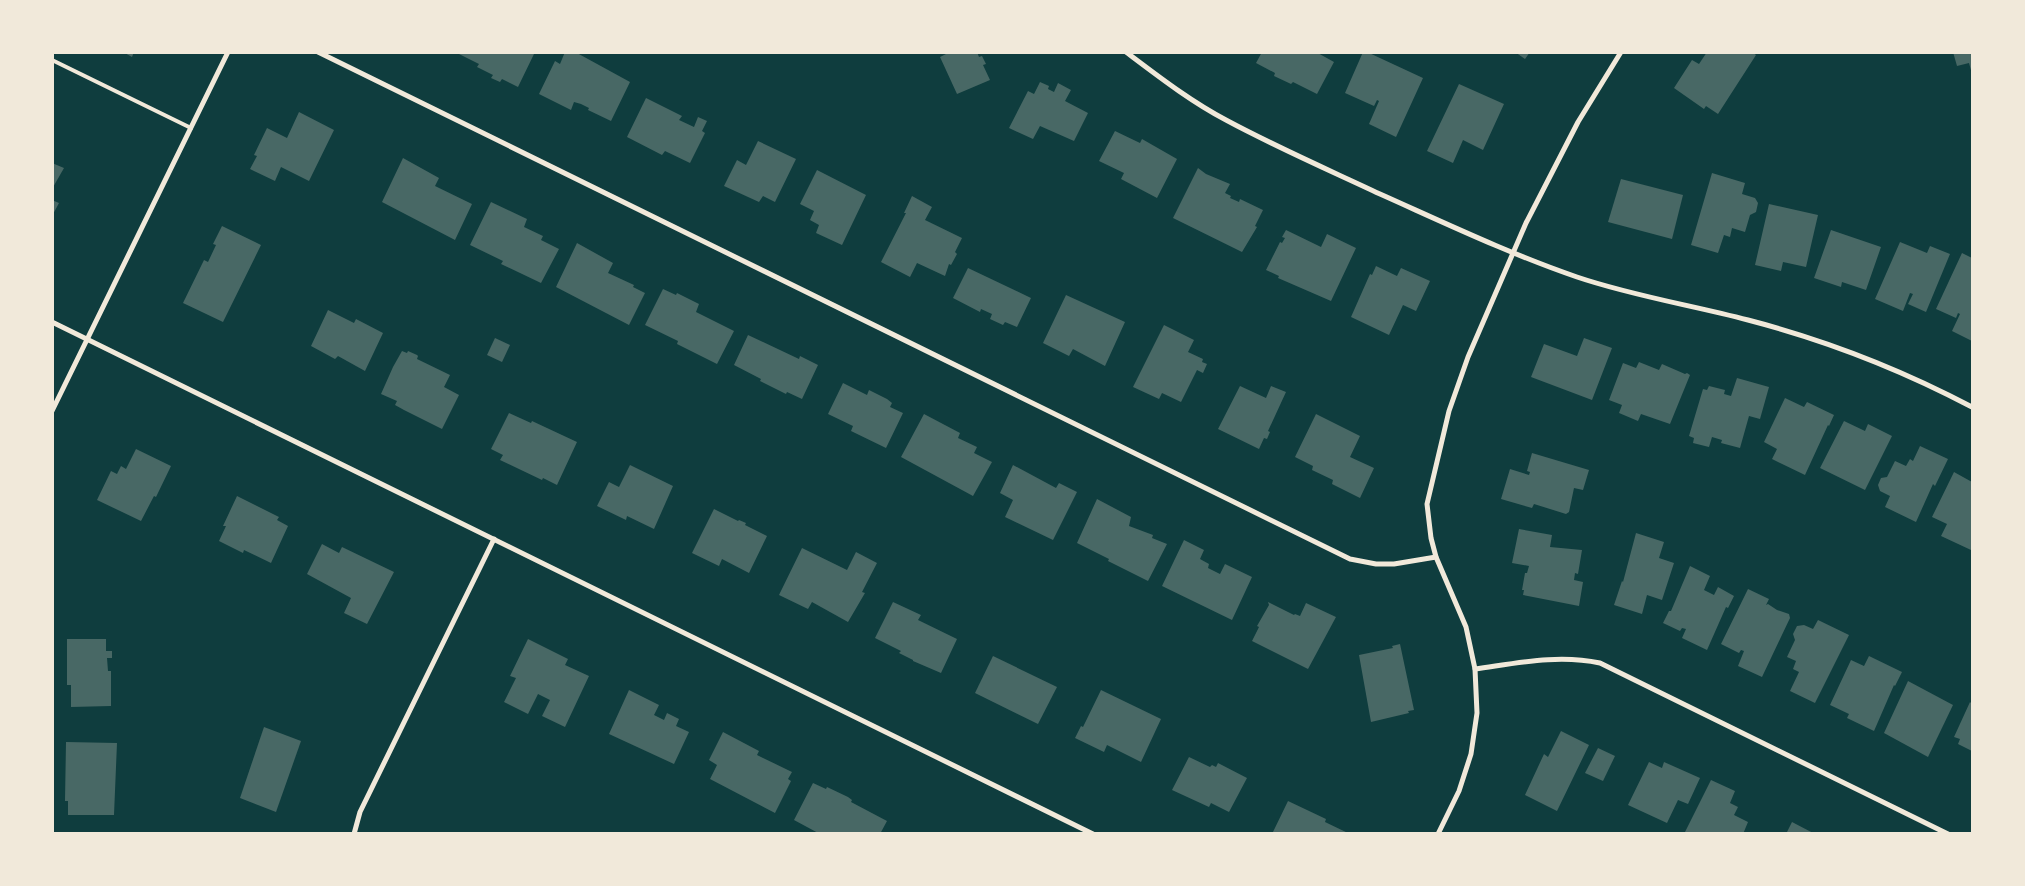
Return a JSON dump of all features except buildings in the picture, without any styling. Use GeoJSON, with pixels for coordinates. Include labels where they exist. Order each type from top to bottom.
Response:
{"type":"FeatureCollection","features":[{"type":"Feature","properties":{"kind":"street"},"geometry":{"type":"LineString","coordinates":[[52,411],[228,52]]}},
{"type":"Feature","properties":{"kind":"street"},"geometry":{"type":"LineString","coordinates":[[318,52],[1350,559],[1376,564],[1394,564],[1436,557]]}},
{"type":"Feature","properties":{"kind":"street"},"geometry":{"type":"LineString","coordinates":[[1126,52],[1165,82],[1232,123],[1281,148],[1467,234],[1577,277],[1638,294],[1749,320],[1827,344],[1885,366],[1972,407]]}},
{"type":"Feature","properties":{"kind":"street"},"geometry":{"type":"LineString","coordinates":[[1438,834],[1459,791],[1471,754],[1477,713],[1476,669],[1466,627],[1436,557],[1431,538],[1428,504],[1449,410],[1468,357],[1512,252],[1578,122],[1621,52]]}},
{"type":"Feature","properties":{"kind":"street"},"geometry":{"type":"LineString","coordinates":[[52,322],[1093,834]]}},
{"type":"Feature","properties":{"kind":"street"},"geometry":{"type":"LineString","coordinates":[[354,834],[360,812],[494,539]]}},
{"type":"Feature","properties":{"kind":"street"},"geometry":{"type":"LineString","coordinates":[[1476,669],[1560,658],[1581,659],[1600,663],[1948,834]]}},
{"type":"Feature","properties":{"kind":"lane"},"geometry":{"type":"LineString","coordinates":[[52,60],[191,128]]}}]}
